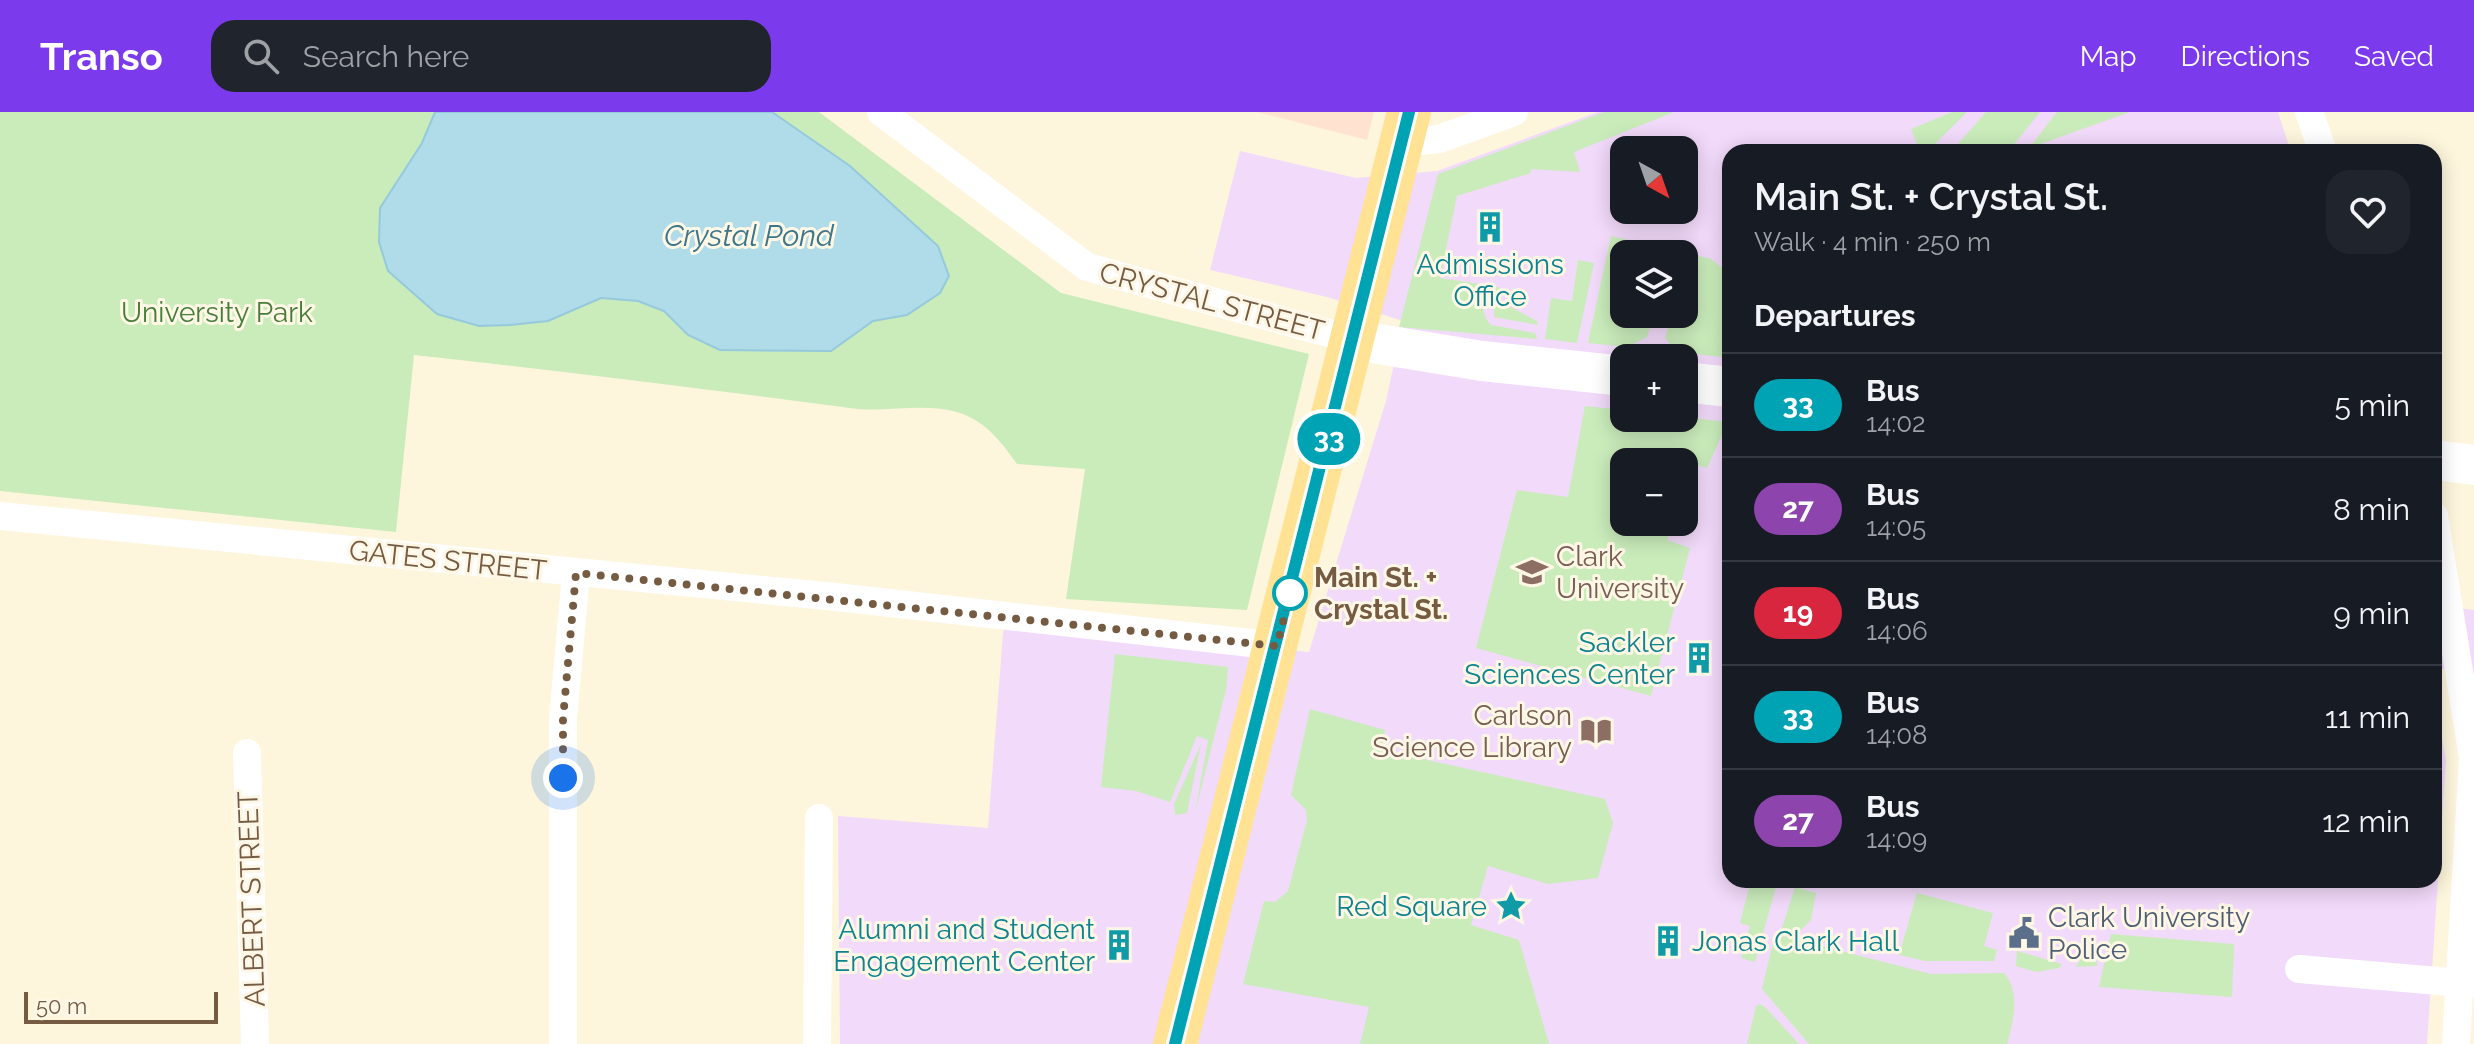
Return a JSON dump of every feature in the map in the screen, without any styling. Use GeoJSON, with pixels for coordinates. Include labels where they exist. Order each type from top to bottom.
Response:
{"type":"FeatureCollection","features":[{"type":"Feature","properties":{"kind":"main road"},"geometry":{"type":"LineString","coordinates":[[1175,1044],[1406,128]]}},
{"type":"Feature","properties":{"kind":"street","name":"CRYSTAL STREET"},"geometry":{"type":"LineString","coordinates":[[881,112],[1087,267],[1354,340]]}},
{"type":"Feature","properties":{"kind":"street"},"geometry":{"type":"LineString","coordinates":[[1406,128],[1439,139],[1514,112]]}},
{"type":"Feature","properties":{"kind":"street"},"geometry":{"type":"LineString","coordinates":[[2309,112],[2320,144]]}},
{"type":"Feature","properties":{"kind":"street"},"geometry":{"type":"LineString","coordinates":[[1354,340],[1482,361],[1610,375]]}},
{"type":"Feature","properties":{"kind":"street"},"geometry":{"type":"LineString","coordinates":[[1698,384],[1722,386]]}},
{"type":"Feature","properties":{"kind":"street"},"geometry":{"type":"LineString","coordinates":[[2442,461],[2474,465]]}},
{"type":"Feature","properties":{"kind":"street","name":"GATES STREET"},"geometry":{"type":"LineString","coordinates":[[0,516],[1277,646]]}},
{"type":"Feature","properties":{"kind":"street"},"geometry":{"type":"LineString","coordinates":[[2442,566],[2473,758],[2466,983],[2456,1044]]}},
{"type":"Feature","properties":{"kind":"street"},"geometry":{"type":"LineString","coordinates":[[563,1044],[563,719],[576,573]]}},
{"type":"Feature","properties":{"kind":"street","name":"ALBERT STREET"},"geometry":{"type":"LineString","coordinates":[[247,753],[255,1044]]}},
{"type":"Feature","properties":{"kind":"street"},"geometry":{"type":"LineString","coordinates":[[817,1044],[819,818]]}},
{"type":"Feature","properties":{"kind":"street"},"geometry":{"type":"LineString","coordinates":[[2299,969],[2466,983]]}},
{"type":"Feature","properties":{"kind":"shaded area"},"geometry":{"type":"Polygon","coordinates":[[[1257,112],[1374,112],[1367,140],[1257,112]]]}},
{"type":"Feature","properties":{"kind":"shaded area","name":"Clark University"},"geometry":{"type":"Polygon","coordinates":[[[1598,112],[2278,112],[2288,144],[1722,144],[1722,888],[2437,888],[2427,1044],[840,1044],[838,816],[988,828],[1004,621],[1309,652],[1386,401],[1403,321],[1327,297],[1210,270],[1240,151],[1356,178],[1437,171],[1598,112]]]}},
{"type":"Feature","properties":{"kind":"shaded area"},"geometry":{"type":"Polygon","coordinates":[[[2442,606],[2474,610],[2474,673],[2442,669],[2442,606]]]}},
{"type":"Feature","properties":{"kind":"shaded area","name":"Clark University"},"geometry":{"type":"Polygon","coordinates":[[[2442,738],[2446,760],[2442,820],[2442,738]]]}},
{"type":"Feature","properties":{"kind":"green space","name":"University Park"},"geometry":{"type":"Polygon","coordinates":[[[0,112],[819,112],[1061,293],[1309,354],[1247,610],[1066,599],[1085,469],[1017,464],[998,439],[964,414],[928,408],[850,408],[414,355],[396,532],[0,491],[0,112]]]}},
{"type":"Feature","properties":{"kind":"green space"},"geometry":{"type":"Polygon","coordinates":[[[1604,112],[1674,112],[1574,152],[1580,172],[1531,169],[1531,173],[1457,196],[1440,278],[1487,285],[1484,311],[1491,325],[1535,333],[1537,339],[1399,327],[1438,174],[1604,112]]]}},
{"type":"Feature","properties":{"kind":"green space"},"geometry":{"type":"Polygon","coordinates":[[[1952,112],[1967,112],[1935,144],[1917,144],[1911,129],[1952,112]]]}},
{"type":"Feature","properties":{"kind":"green space"},"geometry":{"type":"Polygon","coordinates":[[[1986,112],[2040,112],[2014,144],[1958,144],[1986,112]]]}},
{"type":"Feature","properties":{"kind":"green space"},"geometry":{"type":"Polygon","coordinates":[[[2057,112],[2130,112],[2040,144],[2032,144],[2057,112]]]}},
{"type":"Feature","properties":{"kind":"green space"},"geometry":{"type":"Polygon","coordinates":[[[1610,241],[1610,328],[1650,328],[1647,337],[1633,344],[1588,343],[1610,241]]]}},
{"type":"Feature","properties":{"kind":"green space"},"geometry":{"type":"Polygon","coordinates":[[[1698,256],[1711,259],[1722,268],[1722,357],[1698,354],[1698,344],[1671,344],[1665,338],[1668,328],[1698,328],[1698,256]]]}},
{"type":"Feature","properties":{"kind":"green space"},"geometry":{"type":"Polygon","coordinates":[[[1578,260],[1594,263],[1577,343],[1545,339],[1551,298],[1572,301],[1578,260]]]}},
{"type":"Feature","properties":{"kind":"green space"},"geometry":{"type":"Polygon","coordinates":[[[1495,287],[1501,288],[1499,301],[1537,321],[1538,325],[1494,317],[1495,287]]]}},
{"type":"Feature","properties":{"kind":"green space"},"geometry":{"type":"Polygon","coordinates":[[[1585,406],[1610,409],[1610,432],[1698,432],[1698,419],[1722,421],[1722,435],[1707,468],[1698,466],[1698,448],[1610,448],[1610,536],[1669,536],[1667,540],[1690,548],[1651,696],[1476,648],[1517,490],[1568,497],[1585,406]]]}},
{"type":"Feature","properties":{"kind":"green space"},"geometry":{"type":"Polygon","coordinates":[[[1115,654],[1228,667],[1226,690],[1195,813],[1208,740],[1197,736],[1170,802],[1136,791],[1101,787],[1115,654]]]}},
{"type":"Feature","properties":{"kind":"green space"},"geometry":{"type":"Polygon","coordinates":[[[1310,709],[1385,730],[1382,750],[1605,799],[1613,823],[1598,878],[1548,884],[1488,866],[1471,925],[1519,940],[1549,1044],[1360,1044],[1369,1007],[1243,984],[1264,901],[1275,902],[1288,891],[1307,820],[1306,810],[1291,795],[1310,709]]]}},
{"type":"Feature","properties":{"kind":"green space"},"geometry":{"type":"Polygon","coordinates":[[[1201,744],[1187,813],[1175,815],[1174,804],[1201,744]]]}},
{"type":"Feature","properties":{"kind":"green space"},"geometry":{"type":"Polygon","coordinates":[[[1749,888],[1776,888],[1755,962],[1741,958],[1750,926],[1740,923],[1749,888]]]}},
{"type":"Feature","properties":{"kind":"green space"},"geometry":{"type":"Polygon","coordinates":[[[1795,888],[1816,893],[1811,920],[1800,931],[1782,928],[1795,888]]]}},
{"type":"Feature","properties":{"kind":"green space"},"geometry":{"type":"Polygon","coordinates":[[[1917,893],[1993,913],[1984,946],[1997,950],[1994,961],[1925,961],[1899,955],[1917,893]]]}},
{"type":"Feature","properties":{"kind":"green space"},"geometry":{"type":"Polygon","coordinates":[[[1775,934],[1931,974],[2004,973],[2014,998],[2007,1044],[1809,1044],[1762,989],[1775,934]]]}},
{"type":"Feature","properties":{"kind":"green space"},"geometry":{"type":"Polygon","coordinates":[[[2111,934],[2234,944],[2232,997],[2099,987],[2111,934]]]}},
{"type":"Feature","properties":{"kind":"green space"},"geometry":{"type":"Polygon","coordinates":[[[2095,936],[2097,966],[2076,967],[2095,936]]]}},
{"type":"Feature","properties":{"kind":"green space"},"geometry":{"type":"Polygon","coordinates":[[[2017,951],[2062,964],[2059,968],[2037,972],[2016,966],[2017,951]]]}},
{"type":"Feature","properties":{"kind":"green space"},"geometry":{"type":"Polygon","coordinates":[[[1760,1004],[1799,1044],[1747,1044],[1756,1006],[1760,1004]]]}},
{"type":"Feature","properties":{"kind":"water","name":"Crystal Pond"},"geometry":{"type":"Polygon","coordinates":[[[435,112],[772,112],[850,166],[938,246],[949,276],[940,293],[907,315],[873,321],[831,351],[720,350],[688,335],[664,311],[638,301],[601,298],[548,321],[510,325],[479,326],[437,314],[388,271],[379,242],[380,208],[422,143],[435,112]]]}},
{"type":"Feature","properties":{"kind":"bus line","name":"33"},"geometry":{"type":"LineString","coordinates":[[1175,1044],[1330,437],[1409,112]]}},
{"type":"Feature","properties":{"kind":"place","name":"Admissions Office"},"geometry":{"type":"Point","coordinates":[1490,227]}},
{"type":"Feature","properties":{"kind":"place","name":"Clark University"},"geometry":{"type":"Point","coordinates":[1532,572]}},
{"type":"Feature","properties":{"kind":"place","name":"Main St. + Crystal St."},"geometry":{"type":"Point","coordinates":[1290,593]}},
{"type":"Feature","properties":{"kind":"place","name":"Sackler Sciences Center"},"geometry":{"type":"Point","coordinates":[1699,658]}},
{"type":"Feature","properties":{"kind":"place","name":"Carlson Science Library"},"geometry":{"type":"Point","coordinates":[1596,731]}},
{"type":"Feature","properties":{"kind":"place","name":"Red Square"},"geometry":{"type":"Point","coordinates":[1511,906]}},
{"type":"Feature","properties":{"kind":"place","name":"Clark University Police"},"geometry":{"type":"Point","coordinates":[2024,933]}},
{"type":"Feature","properties":{"kind":"place","name":"Jonas Clark Hall"},"geometry":{"type":"Point","coordinates":[1668,941]}},
{"type":"Feature","properties":{"kind":"place","name":"Alumni and Student Engagement Center"},"geometry":{"type":"Point","coordinates":[1119,945]}},
{"type":"Feature","properties":{"kind":"route"},"geometry":{"type":"LineString","coordinates":[[563,778],[563,719],[576,573],[836,597],[1277,646],[1293,582],[1290,593]]}}]}
